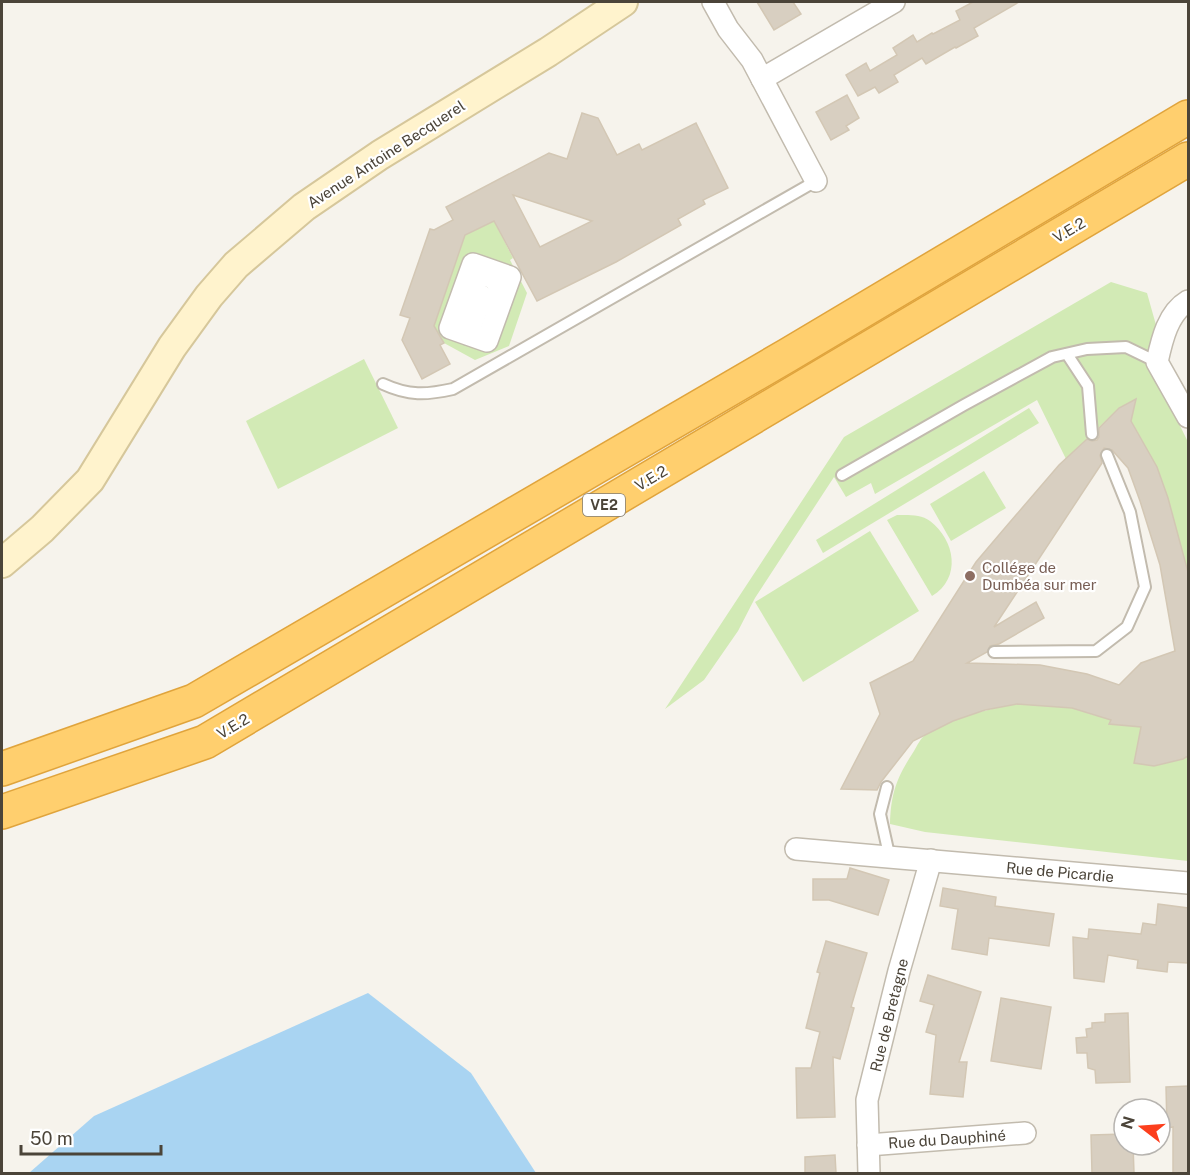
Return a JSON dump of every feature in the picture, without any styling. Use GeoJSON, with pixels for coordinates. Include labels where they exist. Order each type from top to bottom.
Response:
{"type":"FeatureCollection","features":[{"type":"Feature","properties":{"kind":"highway","name":"VE2"},"geometry":{"type":"LineString","coordinates":[[2,769],[194,701],[777,361],[1188,117]]}},
{"type":"Feature","properties":{"kind":"highway","name":"V.E.2"},"geometry":{"type":"LineString","coordinates":[[2,812],[205,742],[1188,159]]}},
{"type":"Feature","properties":{"kind":"street","name":"Avenue Antoine Becquerel"},"geometry":{"type":"LineString","coordinates":[[2,563],[42,529],[90,480],[172,347],[209,296],[236,265],[304,207],[380,154],[548,52],[623,2]]}},
{"type":"Feature","properties":{"kind":"street"},"geometry":{"type":"LineString","coordinates":[[713,2],[728,29],[752,60],[816,181]]}},
{"type":"Feature","properties":{"kind":"street"},"geometry":{"type":"LineString","coordinates":[[762,79],[894,2]]}},
{"type":"Feature","properties":{"kind":"street"},"geometry":{"type":"LineString","coordinates":[[486,287],[473,321],[486,287]]}},
{"type":"Feature","properties":{"kind":"street"},"geometry":{"type":"LineString","coordinates":[[1188,301],[1180,306],[1164,333],[1157,362],[1188,417]]}},
{"type":"Feature","properties":{"kind":"street","name":"Rue de Picardie"},"geometry":{"type":"LineString","coordinates":[[796,849],[890,859],[931,860],[1188,883]]}},
{"type":"Feature","properties":{"kind":"street","name":"Rue de Bretagne"},"geometry":{"type":"LineString","coordinates":[[869,1173],[867,1100],[899,971],[931,860]]}},
{"type":"Feature","properties":{"kind":"street","name":"Rue du Dauphiné"},"geometry":{"type":"LineString","coordinates":[[868,1145],[1025,1133]]}},
{"type":"Feature","properties":{"kind":"lane"},"geometry":{"type":"LineString","coordinates":[[383,384],[395,389],[426,395],[453,389],[816,181]]}},
{"type":"Feature","properties":{"kind":"lane"},"geometry":{"type":"LineString","coordinates":[[842,475],[1052,357],[1088,349],[1126,347],[1157,362]]}},
{"type":"Feature","properties":{"kind":"lane"},"geometry":{"type":"LineString","coordinates":[[1067,354],[1088,386],[1092,434]]}},
{"type":"Feature","properties":{"kind":"lane"},"geometry":{"type":"LineString","coordinates":[[993,652],[1096,651],[1127,627],[1145,587],[1130,512],[1107,455]]}},
{"type":"Feature","properties":{"kind":"lane"},"geometry":{"type":"LineString","coordinates":[[887,787],[880,814],[890,859]]}},
{"type":"Feature","properties":{"kind":"green space"},"geometry":{"type":"Polygon","coordinates":[[[494,221],[513,258],[510,260],[527,293],[509,346],[475,360],[444,343],[434,326],[465,235],[494,221]]]}},
{"type":"Feature","properties":{"kind":"green space"},"geometry":{"type":"Polygon","coordinates":[[[1111,282],[1147,293],[1156,325],[1146,357],[1188,442],[1188,572],[1158,476],[1131,421],[1136,399],[1119,408],[1066,459],[1037,400],[875,494],[871,483],[846,497],[834,477],[755,598],[738,631],[704,680],[665,709],[844,437],[1111,282]]]}},
{"type":"Feature","properties":{"kind":"green space"},"geometry":{"type":"Polygon","coordinates":[[[364,359],[398,428],[278,489],[246,421],[364,359]]]}},
{"type":"Feature","properties":{"kind":"green space"},"geometry":{"type":"Polygon","coordinates":[[[1029,408],[1039,423],[823,553],[816,540],[1029,408]]]}},
{"type":"Feature","properties":{"kind":"green space"},"geometry":{"type":"Polygon","coordinates":[[[984,471],[1006,508],[951,541],[930,504],[984,471]]]}},
{"type":"Feature","properties":{"kind":"green space"},"geometry":{"type":"Polygon","coordinates":[[[897,515],[914,515],[930,521],[945,538],[950,548],[952,559],[948,579],[932,596],[887,520],[897,515]]]}},
{"type":"Feature","properties":{"kind":"green space"},"geometry":{"type":"Polygon","coordinates":[[[870,531],[919,611],[803,682],[755,602],[870,531]]]}},
{"type":"Feature","properties":{"kind":"green space"},"geometry":{"type":"Polygon","coordinates":[[[1017,704],[1072,708],[1097,716],[1113,714],[1110,724],[1141,727],[1154,766],[1188,756],[1188,861],[925,832],[890,824],[896,785],[923,737],[956,719],[1017,704]]]}},
{"type":"Feature","properties":{"kind":"water"},"geometry":{"type":"Polygon","coordinates":[[[368,993],[471,1073],[536,1173],[29,1173],[94,1116],[368,993]]]}},
{"type":"Feature","properties":{"kind":"building"},"geometry":{"type":"Polygon","coordinates":[[[757,2],[793,2],[801,14],[774,30],[757,2]]]}},
{"type":"Feature","properties":{"kind":"building"},"geometry":{"type":"Polygon","coordinates":[[[973,2],[1019,2],[974,28],[978,36],[926,64],[922,58],[894,75],[898,82],[879,93],[875,87],[858,96],[846,75],[866,63],[870,71],[897,55],[893,48],[913,35],[917,42],[960,20],[956,11],[973,2]]]}},
{"type":"Feature","properties":{"kind":"building"},"geometry":{"type":"Polygon","coordinates":[[[847,95],[859,118],[846,126],[849,130],[831,140],[816,112],[847,95]]]}},
{"type":"Feature","properties":{"kind":"building"},"geometry":{"type":"Polygon","coordinates":[[[582,113],[598,118],[617,155],[639,144],[642,150],[696,123],[728,188],[703,200],[705,204],[678,219],[681,225],[616,262],[537,301],[494,221],[465,235],[434,326],[444,343],[440,345],[450,364],[422,379],[402,340],[410,318],[400,315],[430,229],[434,230],[453,220],[446,207],[549,153],[567,159],[582,113]],[[513,195],[540,247],[592,221],[513,195]]]}},
{"type":"Feature","properties":{"kind":"building","name":"Collége de Dumbéa sur mer"},"geometry":{"type":"Polygon","coordinates":[[[1136,399],[1131,421],[1157,467],[1188,572],[1188,756],[1154,766],[1134,763],[1141,727],[1109,724],[1111,720],[1072,708],[1017,704],[985,710],[953,721],[913,741],[877,790],[841,789],[880,714],[870,683],[913,661],[976,562],[1059,465],[1087,439],[1097,440],[1099,428],[1119,408],[1136,399]],[[1104,448],[1100,455],[1102,463],[994,627],[1036,602],[1044,618],[999,644],[990,646],[987,652],[967,663],[1040,665],[1087,674],[1119,685],[1141,663],[1175,651],[1160,565],[1140,501],[1128,468],[1112,450],[1104,448]]]}},
{"type":"Feature","properties":{"kind":"building"},"geometry":{"type":"Polygon","coordinates":[[[850,868],[889,880],[878,915],[829,900],[813,900],[813,879],[847,879],[850,868]]]}},
{"type":"Feature","properties":{"kind":"building"},"geometry":{"type":"Polygon","coordinates":[[[943,888],[996,897],[995,906],[1054,914],[1049,946],[989,938],[987,955],[952,949],[958,909],[940,906],[943,888]]]}},
{"type":"Feature","properties":{"kind":"building"},"geometry":{"type":"Polygon","coordinates":[[[1158,904],[1188,908],[1188,963],[1168,962],[1167,972],[1137,968],[1138,960],[1108,955],[1104,982],[1074,978],[1073,937],[1088,939],[1089,929],[1141,934],[1143,923],[1156,925],[1158,904]]]}},
{"type":"Feature","properties":{"kind":"building"},"geometry":{"type":"Polygon","coordinates":[[[826,941],[867,953],[851,1007],[854,1008],[840,1059],[833,1057],[835,1117],[797,1118],[796,1068],[811,1068],[820,1032],[806,1028],[820,973],[817,972],[826,941]]]}},
{"type":"Feature","properties":{"kind":"building"},"geometry":{"type":"Polygon","coordinates":[[[928,975],[981,992],[959,1062],[967,1062],[963,1097],[930,1094],[936,1035],[926,1032],[934,1005],[920,1001],[928,975]]]}},
{"type":"Feature","properties":{"kind":"building"},"geometry":{"type":"Polygon","coordinates":[[[1001,998],[1051,1007],[1041,1069],[991,1061],[1001,998]]]}},
{"type":"Feature","properties":{"kind":"building"},"geometry":{"type":"Polygon","coordinates":[[[1128,1013],[1130,1082],[1096,1083],[1095,1070],[1088,1068],[1087,1053],[1077,1053],[1076,1038],[1087,1037],[1086,1029],[1092,1028],[1092,1023],[1105,1022],[1105,1014],[1128,1013]]]}},
{"type":"Feature","properties":{"kind":"building"},"geometry":{"type":"Polygon","coordinates":[[[1188,1086],[1188,1173],[1173,1173],[1172,1097],[1166,1097],[1166,1087],[1188,1086]]]}},
{"type":"Feature","properties":{"kind":"building"},"geometry":{"type":"Polygon","coordinates":[[[1112,1134],[1112,1157],[1133,1157],[1134,1173],[1092,1173],[1091,1135],[1112,1134]]]}},
{"type":"Feature","properties":{"kind":"building"},"geometry":{"type":"Polygon","coordinates":[[[835,1155],[836,1173],[805,1173],[805,1157],[835,1155]]]}},
{"type":"Feature","properties":{"kind":"place","name":"Collége de Dumbéa sur mer"},"geometry":{"type":"Point","coordinates":[970,576]}}]}
